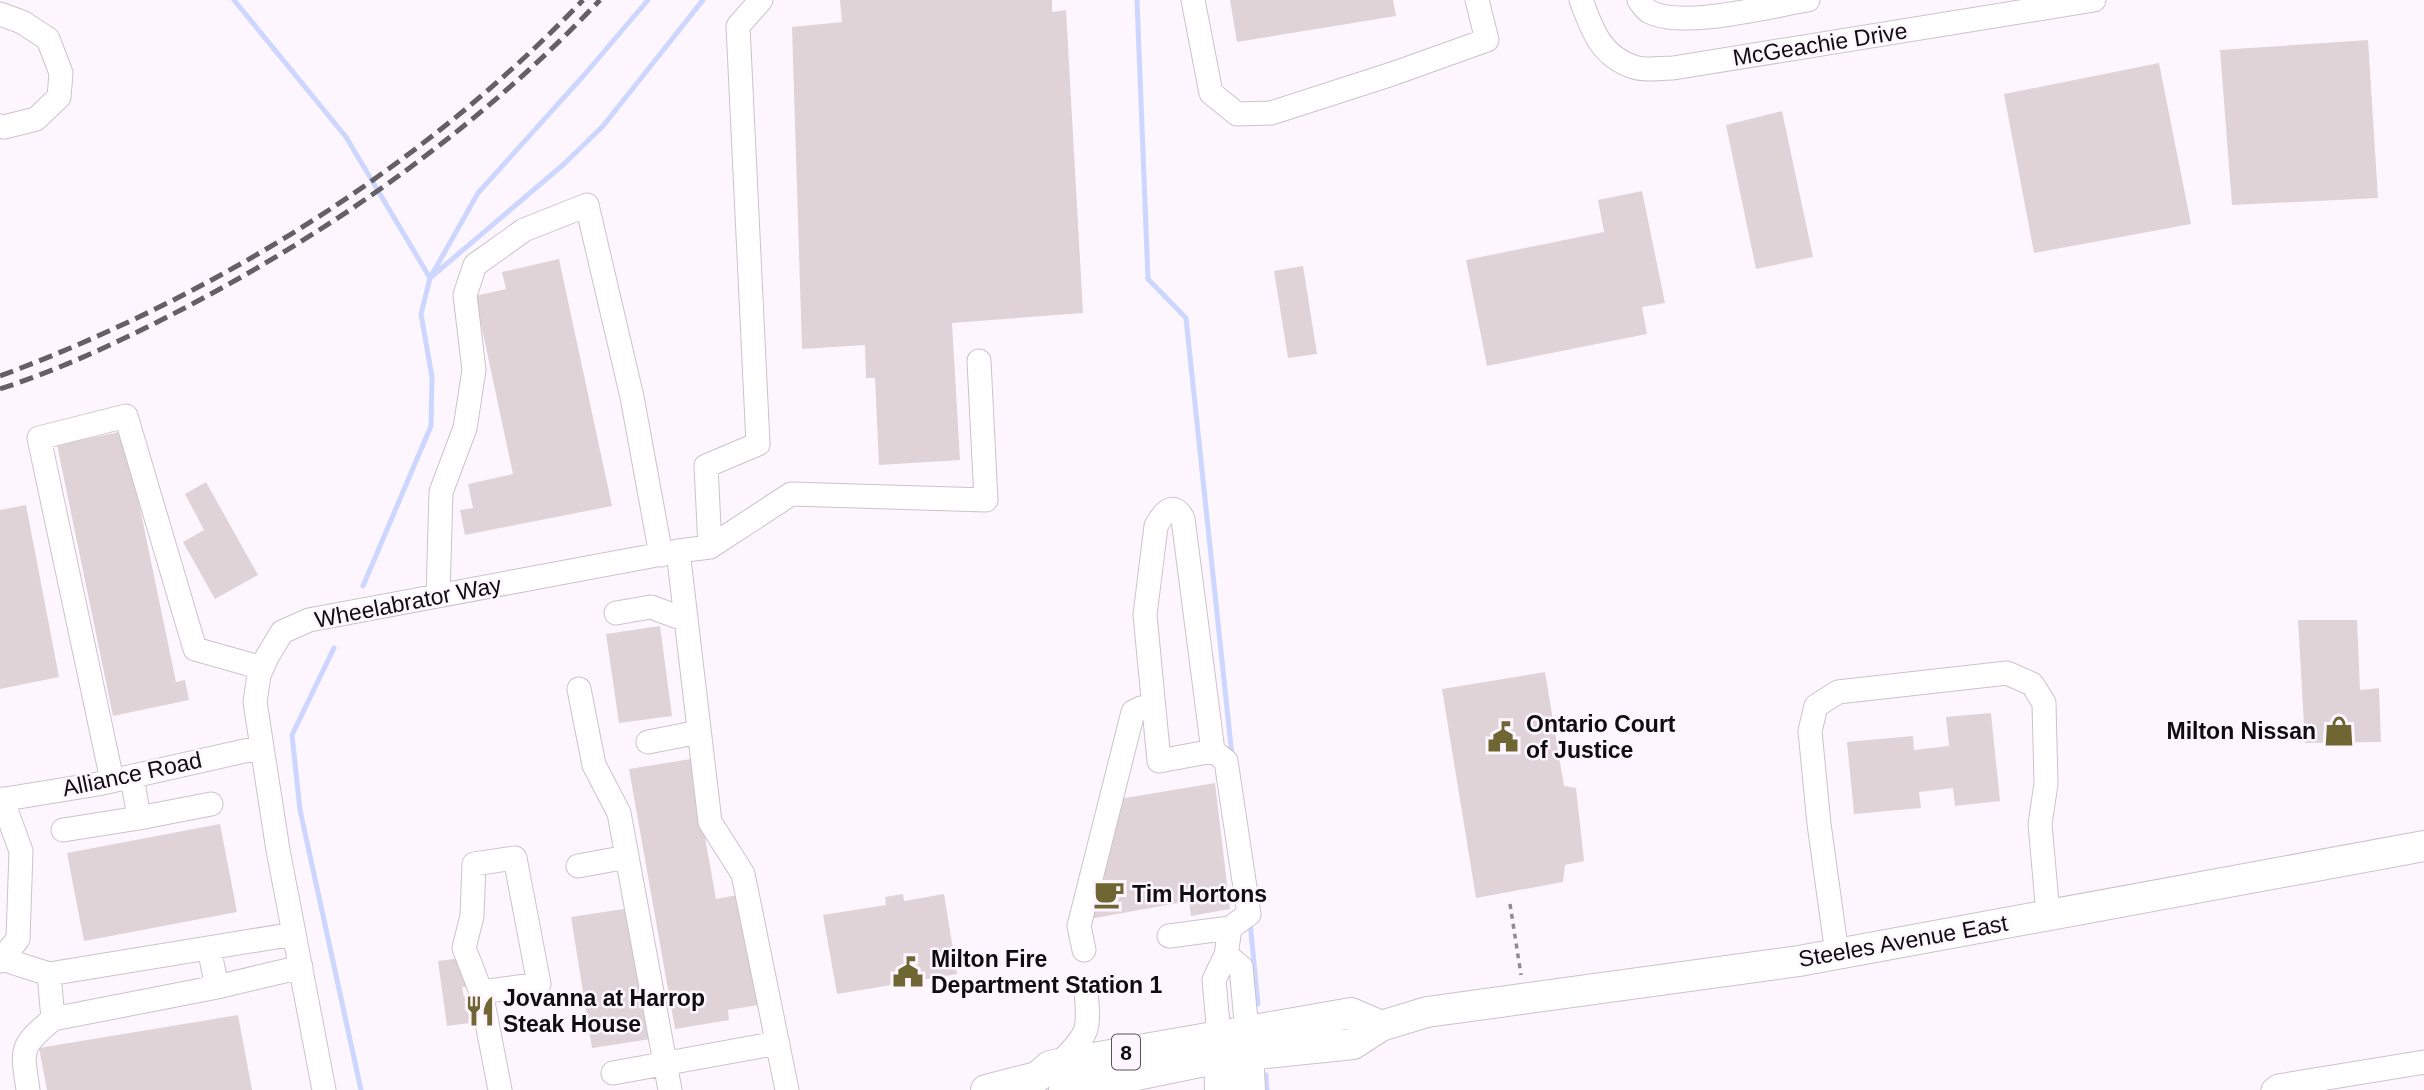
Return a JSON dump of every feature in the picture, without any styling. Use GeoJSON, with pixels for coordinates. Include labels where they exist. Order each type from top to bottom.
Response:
{"type":"FeatureCollection","features":[{"type":"Feature","properties":{"kind":"main road","name":"Steeles Avenue East"},"geometry":{"type":"LineString","coordinates":[[986,1090],[1044,1082],[1234,1045],[1353,1044],[1381,1026],[1427,1012],[1837,954],[2424,846]]}},
{"type":"Feature","properties":{"kind":"main road","name":"Steeles Avenue East"},"geometry":{"type":"LineString","coordinates":[[1044,1082],[1116,1085],[1234,1045]]}},
{"type":"Feature","properties":{"kind":"main road"},"geometry":{"type":"LineString","coordinates":[[1220,1090],[1234,1045]]}},
{"type":"Feature","properties":{"kind":"main road"},"geometry":{"type":"LineString","coordinates":[[1234,1045],[1250,1090]]}},
{"type":"Feature","properties":{"kind":"street"},"geometry":{"type":"LineString","coordinates":[[710,547],[706,466],[758,444],[738,26],[761,0]]}},
{"type":"Feature","properties":{"kind":"street"},"geometry":{"type":"LineString","coordinates":[[1193,0],[1211,93],[1237,114],[1271,113],[1487,40],[1476,0]]}},
{"type":"Feature","properties":{"kind":"street","name":"McGeachie Drive"},"geometry":{"type":"LineString","coordinates":[[1581,0],[1597,41],[1635,68],[1673,68],[2094,0]]}},
{"type":"Feature","properties":{"kind":"street"},"geometry":{"type":"LineString","coordinates":[[1639,0],[1648,11],[1669,18],[1722,15],[1808,0]]}},
{"type":"Feature","properties":{"kind":"street"},"geometry":{"type":"LineString","coordinates":[[0,14],[22,22],[48,40],[61,73],[59,97],[36,119],[0,126]]}},
{"type":"Feature","properties":{"kind":"street"},"geometry":{"type":"LineString","coordinates":[[438,596],[441,492],[465,428],[474,370],[465,295],[475,265],[524,230],[587,205],[686,620],[710,822],[743,874],[788,1090]]}},
{"type":"Feature","properties":{"kind":"street"},"geometry":{"type":"LineString","coordinates":[[710,547],[791,494],[986,500],[979,361]]}},
{"type":"Feature","properties":{"kind":"street"},"geometry":{"type":"LineString","coordinates":[[139,818],[122,778],[38,438],[126,416],[195,649],[262,667]]}},
{"type":"Feature","properties":{"kind":"street"},"geometry":{"type":"LineString","coordinates":[[1169,936],[1230,928],[1249,914],[1230,776],[1226,761],[1213,751],[1183,519],[1180,512],[1168,509],[1156,526],[1145,615],[1159,761],[1213,751]]}},
{"type":"Feature","properties":{"kind":"street","name":"Wheelabrator Way"},"geometry":{"type":"LineString","coordinates":[[324,1090],[278,850],[255,702],[262,667],[282,632],[309,620],[710,547]]}},
{"type":"Feature","properties":{"kind":"street"},"geometry":{"type":"LineString","coordinates":[[616,613],[651,607],[686,620]]}},
{"type":"Feature","properties":{"kind":"street"},"geometry":{"type":"LineString","coordinates":[[1837,954],[1819,824],[1810,732],[1816,706],[1838,692],[2007,673],[2032,684],[2044,704],[2046,784],[2040,824],[2048,914]]}},
{"type":"Feature","properties":{"kind":"street"},"geometry":{"type":"LineString","coordinates":[[579,690],[594,765],[619,813],[670,1090]]}},
{"type":"Feature","properties":{"kind":"street"},"geometry":{"type":"LineString","coordinates":[[1084,950],[1079,926],[1132,712],[1141,708],[1153,710]]}},
{"type":"Feature","properties":{"kind":"street"},"geometry":{"type":"LineString","coordinates":[[648,742],[699,732]]}},
{"type":"Feature","properties":{"kind":"street","name":"Alliance Road"},"geometry":{"type":"LineString","coordinates":[[1,799],[122,778],[262,747]]}},
{"type":"Feature","properties":{"kind":"street"},"geometry":{"type":"LineString","coordinates":[[1,799],[21,852],[18,939],[1,960],[49,974],[294,934]]}},
{"type":"Feature","properties":{"kind":"street"},"geometry":{"type":"LineString","coordinates":[[63,830],[211,804]]}},
{"type":"Feature","properties":{"kind":"street"},"geometry":{"type":"LineString","coordinates":[[578,866],[627,857]]}},
{"type":"Feature","properties":{"kind":"street"},"geometry":{"type":"LineString","coordinates":[[481,992],[538,984],[515,858],[474,864],[472,916],[464,948],[481,992],[499,1090]]}},
{"type":"Feature","properties":{"kind":"street"},"geometry":{"type":"LineString","coordinates":[[1230,928],[1226,955],[1241,967],[1234,1045]]}},
{"type":"Feature","properties":{"kind":"street"},"geometry":{"type":"LineString","coordinates":[[209,948],[218,987]]}},
{"type":"Feature","properties":{"kind":"street"},"geometry":{"type":"LineString","coordinates":[[28,1090],[23,1055],[32,1036],[53,1019],[218,987],[301,967]]}},
{"type":"Feature","properties":{"kind":"street"},"geometry":{"type":"LineString","coordinates":[[49,974],[53,1019]]}},
{"type":"Feature","properties":{"kind":"street"},"geometry":{"type":"LineString","coordinates":[[1044,1082],[1087,1031],[1089,1020],[1086,991]]}},
{"type":"Feature","properties":{"kind":"street"},"geometry":{"type":"LineString","coordinates":[[613,1073],[778,1043]]}},
{"type":"Feature","properties":{"kind":"street"},"geometry":{"type":"LineString","coordinates":[[2273,1090],[2278,1086],[2424,1062]]}},
{"type":"Feature","properties":{"kind":"path"},"geometry":{"type":"LineString","coordinates":[[1510,904],[1525,998]]}},
{"type":"Feature","properties":{"kind":"building"},"geometry":{"type":"Polygon","coordinates":[[[840,0],[1052,0],[1052,12],[1066,10],[1083,313],[952,323],[960,460],[879,465],[875,378],[866,378],[865,345],[802,349],[792,27],[842,22],[840,0]]]}},
{"type":"Feature","properties":{"kind":"building"},"geometry":{"type":"Polygon","coordinates":[[[1230,0],[1393,0],[1396,16],[1237,42],[1230,0]]]}},
{"type":"Feature","properties":{"kind":"building"},"geometry":{"type":"Polygon","coordinates":[[[2368,40],[2378,198],[2232,205],[2220,50],[2368,40]]]}},
{"type":"Feature","properties":{"kind":"building"},"geometry":{"type":"Polygon","coordinates":[[[2159,63],[2191,224],[2034,253],[2004,94],[2159,63]]]}},
{"type":"Feature","properties":{"kind":"building"},"geometry":{"type":"Polygon","coordinates":[[[1782,111],[1813,257],[1756,269],[1726,125],[1782,111]]]}},
{"type":"Feature","properties":{"kind":"building"},"geometry":{"type":"Polygon","coordinates":[[[1642,191],[1665,303],[1642,307],[1647,334],[1487,366],[1466,260],[1604,232],[1598,200],[1642,191]]]}},
{"type":"Feature","properties":{"kind":"building"},"geometry":{"type":"Polygon","coordinates":[[[559,259],[612,506],[465,535],[460,510],[473,508],[468,484],[513,474],[475,296],[506,289],[502,272],[559,259]]]}},
{"type":"Feature","properties":{"kind":"building"},"geometry":{"type":"Polygon","coordinates":[[[1303,266],[1317,354],[1288,358],[1274,271],[1303,266]]]}},
{"type":"Feature","properties":{"kind":"building"},"geometry":{"type":"Polygon","coordinates":[[[124,431],[176,682],[185,680],[189,700],[113,716],[57,445],[124,431]]]}},
{"type":"Feature","properties":{"kind":"building"},"geometry":{"type":"Polygon","coordinates":[[[206,482],[258,575],[215,599],[183,542],[204,530],[185,494],[206,482]]]}},
{"type":"Feature","properties":{"kind":"building"},"geometry":{"type":"Polygon","coordinates":[[[26,505],[59,677],[0,689],[0,510],[26,505]]]}},
{"type":"Feature","properties":{"kind":"building"},"geometry":{"type":"Polygon","coordinates":[[[2298,620],[2357,620],[2360,690],[2379,688],[2381,742],[2305,743],[2298,620]]]}},
{"type":"Feature","properties":{"kind":"building"},"geometry":{"type":"Polygon","coordinates":[[[660,626],[672,716],[619,723],[606,634],[660,626]]]}},
{"type":"Feature","properties":{"kind":"building","name":"Ontario Court of Justice"},"geometry":{"type":"Polygon","coordinates":[[[1545,672],[1564,786],[1576,788],[1584,861],[1565,865],[1563,882],[1476,898],[1442,689],[1545,672]]]}},
{"type":"Feature","properties":{"kind":"building"},"geometry":{"type":"Polygon","coordinates":[[[1991,713],[2000,801],[1955,806],[1953,788],[1919,792],[1921,808],[1854,814],[1847,742],[1913,736],[1914,750],[1949,746],[1946,717],[1991,713]]]}},
{"type":"Feature","properties":{"kind":"building"},"geometry":{"type":"Polygon","coordinates":[[[691,759],[716,899],[738,895],[758,1005],[728,1010],[729,1020],[675,1029],[629,769],[691,759]]]}},
{"type":"Feature","properties":{"kind":"building"},"geometry":{"type":"Polygon","coordinates":[[[1215,783],[1230,909],[1191,916],[1189,901],[1084,920],[1119,799],[1215,783]]]}},
{"type":"Feature","properties":{"kind":"building"},"geometry":{"type":"Polygon","coordinates":[[[220,824],[237,912],[84,941],[67,853],[220,824]]]}},
{"type":"Feature","properties":{"kind":"building"},"geometry":{"type":"Polygon","coordinates":[[[903,894],[904,901],[944,894],[957,974],[837,994],[823,915],[886,905],[885,897],[903,894]]]}},
{"type":"Feature","properties":{"kind":"building"},"geometry":{"type":"Polygon","coordinates":[[[630,908],[651,1039],[592,1048],[571,917],[630,908]]]}},
{"type":"Feature","properties":{"kind":"building"},"geometry":{"type":"Polygon","coordinates":[[[462,958],[467,987],[462,987],[464,997],[480,995],[486,1021],[447,1026],[438,961],[462,958]]]}},
{"type":"Feature","properties":{"kind":"building"},"geometry":{"type":"Polygon","coordinates":[[[238,1015],[252,1090],[47,1090],[39,1048],[238,1015]]]}},
{"type":"Feature","properties":{"kind":"waterway"},"geometry":{"type":"LineString","coordinates":[[234,0],[346,137],[430,278],[478,193],[648,0]]}},
{"type":"Feature","properties":{"kind":"waterway"},"geometry":{"type":"LineString","coordinates":[[363,586],[431,426],[432,377],[421,314],[430,278],[564,164],[603,126],[703,0]]}},
{"type":"Feature","properties":{"kind":"waterway"},"geometry":{"type":"LineString","coordinates":[[1137,0],[1148,279],[1186,318],[1232,756]]}},
{"type":"Feature","properties":{"kind":"waterway"},"geometry":{"type":"LineString","coordinates":[[334,648],[292,735],[300,810],[361,1090]]}},
{"type":"Feature","properties":{"kind":"waterway"},"geometry":{"type":"LineString","coordinates":[[1250,922],[1258,1004]]}},
{"type":"Feature","properties":{"kind":"waterway"},"geometry":{"type":"LineString","coordinates":[[1266,1075],[1267,1090]]}},
{"type":"Feature","properties":{"kind":"railway"},"geometry":{"type":"LineString","coordinates":[[0,376],[160,307],[237,266],[312,221],[385,171],[454,118],[521,61],[583,0]]}},
{"type":"Feature","properties":{"kind":"railway"},"geometry":{"type":"LineString","coordinates":[[0,389],[74,361],[147,327],[304,240],[357,205],[460,129],[509,88],[600,0]]}},
{"type":"Feature","properties":{"kind":"place","name":"Milton Nissan"},"geometry":{"type":"Point","coordinates":[2339,731]}},
{"type":"Feature","properties":{"kind":"place","name":"Ontario Court of Justice"},"geometry":{"type":"Point","coordinates":[1503,737]}},
{"type":"Feature","properties":{"kind":"place","name":"Tim Hortons"},"geometry":{"type":"Point","coordinates":[1109,894]}},
{"type":"Feature","properties":{"kind":"place","name":"Milton Fire Department Station 1"},"geometry":{"type":"Point","coordinates":[908,972]}},
{"type":"Feature","properties":{"kind":"place","name":"Jovanna at Harrop Steak House"},"geometry":{"type":"Point","coordinates":[480,1011]}}]}
